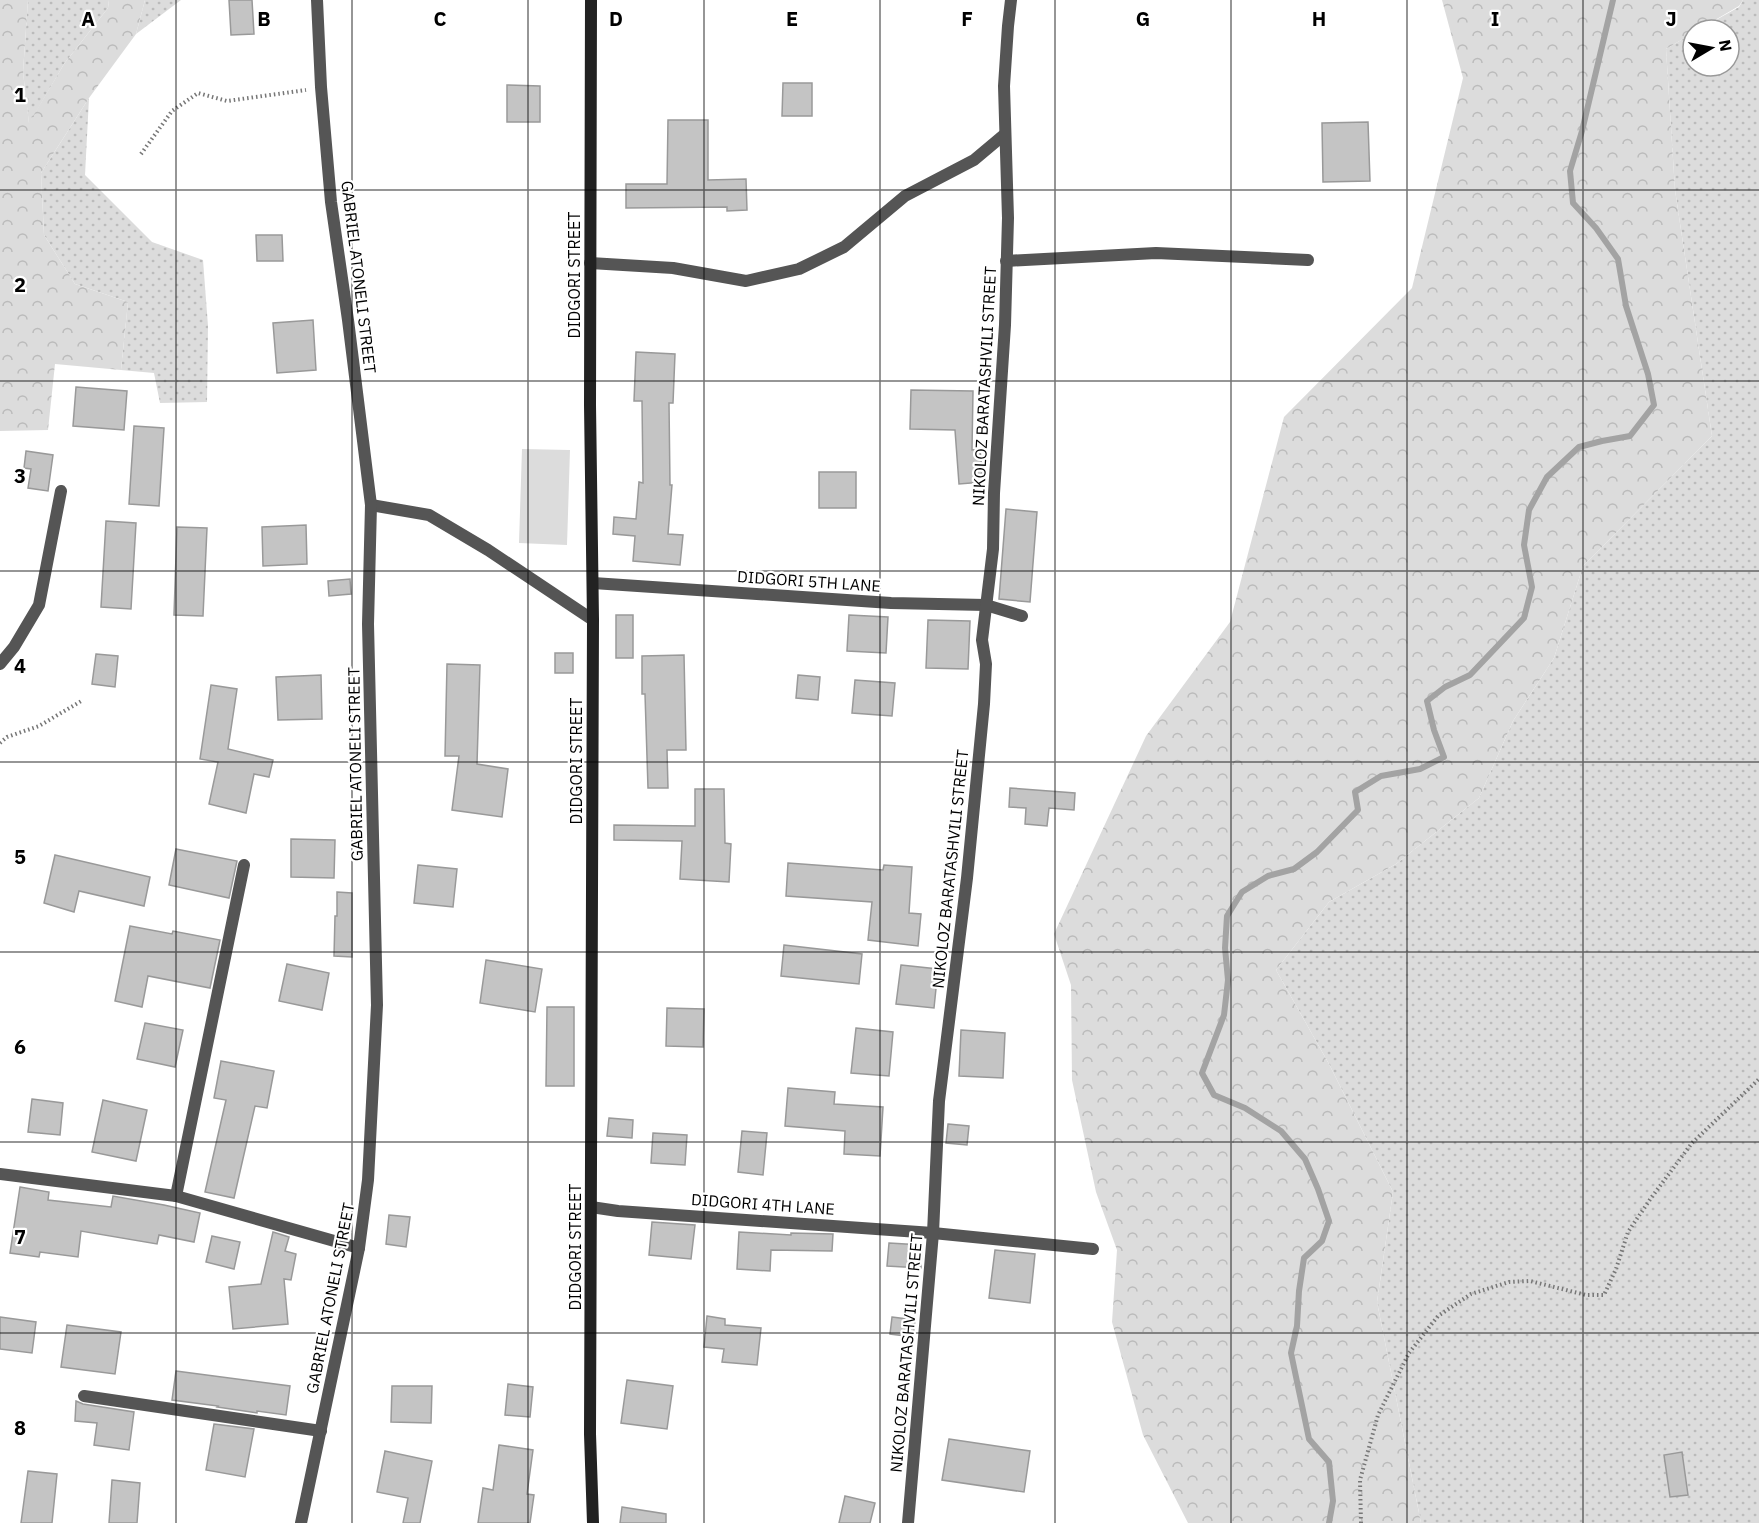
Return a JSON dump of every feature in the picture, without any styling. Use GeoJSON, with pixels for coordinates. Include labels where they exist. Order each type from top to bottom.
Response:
{"type":"FeatureCollection","features":[{"type":"Feature","properties":{"kind":"street","name":"GABRIEL ATONELI STREET"},"geometry":{"type":"LineString","coordinates":[[302,1523],[359,1248],[368,1180],[377,1005],[368,624],[371,505],[331,202],[321,87],[317,0]]}},
{"type":"Feature","properties":{"kind":"street","name":"DIDGORI STREET"},"geometry":{"type":"LineString","coordinates":[[591,0],[590,263],[593,620],[590,1434],[593,1523]]}},
{"type":"Feature","properties":{"kind":"street","name":"NIKOLOZ BARATASHVILI STREET"},"geometry":{"type":"LineString","coordinates":[[908,1523],[933,1233],[939,1101],[967,878],[984,704],[986,664],[982,640],[993,549],[994,494],[1005,325],[1008,218],[1004,86],[1011,0]]}},
{"type":"Feature","properties":{"kind":"street"},"geometry":{"type":"LineString","coordinates":[[590,263],[673,268],[746,280],[799,269],[844,246],[905,196],[974,160],[1005,134]]}},
{"type":"Feature","properties":{"kind":"street"},"geometry":{"type":"LineString","coordinates":[[1006,261],[1156,253],[1308,260]]}},
{"type":"Feature","properties":{"kind":"street"},"geometry":{"type":"LineString","coordinates":[[0,664],[14,647],[39,605],[62,491]]}},
{"type":"Feature","properties":{"kind":"street"},"geometry":{"type":"LineString","coordinates":[[371,505],[429,514],[593,620]]}},
{"type":"Feature","properties":{"kind":"street","name":"DIDGORI 5TH LANE"},"geometry":{"type":"LineString","coordinates":[[593,583],[891,603],[986,605],[1022,616]]}},
{"type":"Feature","properties":{"kind":"street"},"geometry":{"type":"LineString","coordinates":[[176,1196],[244,865]]}},
{"type":"Feature","properties":{"kind":"street"},"geometry":{"type":"LineString","coordinates":[[0,1174],[176,1196],[359,1248]]}},
{"type":"Feature","properties":{"kind":"street","name":"DIDGORI 4TH LANE"},"geometry":{"type":"LineString","coordinates":[[591,1207],[618,1211],[933,1233],[1093,1250]]}},
{"type":"Feature","properties":{"kind":"street"},"geometry":{"type":"LineString","coordinates":[[84,1396],[321,1431]]}},
{"type":"Feature","properties":{"kind":"path"},"geometry":{"type":"LineString","coordinates":[[141,154],[172,111],[198,93],[227,101],[321,87]]}},
{"type":"Feature","properties":{"kind":"path"},"geometry":{"type":"LineString","coordinates":[[0,743],[7,737],[39,726],[83,700]]}},
{"type":"Feature","properties":{"kind":"path"},"geometry":{"type":"LineString","coordinates":[[1361,1523],[1360,1480],[1378,1415],[1409,1353],[1438,1316],[1471,1294],[1509,1282],[1530,1281],[1586,1295],[1604,1295],[1616,1269],[1628,1232],[1651,1198],[1692,1143],[1759,1079]]}},
{"type":"Feature","properties":{"kind":"green space"},"geometry":{"type":"Polygon","coordinates":[[[0,0],[28,0],[23,72],[29,123],[64,64],[108,8],[109,0],[145,0],[136,34],[89,98],[41,173],[44,235],[75,284],[128,302],[121,370],[55,364],[48,430],[0,431],[0,0]]]}},
{"type":"Feature","properties":{"kind":"green space"},"geometry":{"type":"Polygon","coordinates":[[[28,0],[109,0],[108,8],[64,64],[29,124],[23,72],[28,0]]]}},
{"type":"Feature","properties":{"kind":"green space"},"geometry":{"type":"Polygon","coordinates":[[[145,0],[181,0],[136,34],[145,0]]]}},
{"type":"Feature","properties":{"kind":"green space"},"geometry":{"type":"Polygon","coordinates":[[[1442,0],[1743,0],[1739,6],[1718,18],[1681,18],[1681,40],[1666,49],[1675,190],[1712,436],[1583,566],[1554,658],[1513,721],[1479,798],[1396,864],[1329,902],[1276,970],[1329,1064],[1393,1192],[1377,1302],[1421,1523],[1188,1523],[1143,1435],[1112,1322],[1117,1250],[1096,1192],[1072,1080],[1071,985],[1054,934],[1146,736],[1230,622],[1284,417],[1412,288],[1463,78],[1442,0]]]}},
{"type":"Feature","properties":{"kind":"green space"},"geometry":{"type":"Polygon","coordinates":[[[1743,0],[1759,0],[1759,1523],[1421,1523],[1377,1302],[1393,1192],[1329,1064],[1276,970],[1329,902],[1396,864],[1479,798],[1513,721],[1554,658],[1583,566],[1712,436],[1675,190],[1666,49],[1681,40],[1681,78],[1741,78],[1741,18],[1719,18],[1739,7],[1743,0]]]}},
{"type":"Feature","properties":{"kind":"green space"},"geometry":{"type":"Polygon","coordinates":[[[89,98],[85,175],[152,242],[203,260],[208,326],[207,402],[160,403],[154,373],[121,370],[128,302],[75,284],[44,235],[41,173],[89,98]]]}},
{"type":"Feature","properties":{"kind":"green space"},"geometry":{"type":"Polygon","coordinates":[[[522,449],[570,450],[567,545],[519,543],[522,449]]]}},
{"type":"Feature","properties":{"kind":"building"},"geometry":{"type":"Polygon","coordinates":[[[229,0],[252,0],[254,34],[231,35],[229,0]]]}},
{"type":"Feature","properties":{"kind":"building"},"geometry":{"type":"Polygon","coordinates":[[[783,83],[812,83],[812,116],[782,116],[783,83]]]}},
{"type":"Feature","properties":{"kind":"building"},"geometry":{"type":"Polygon","coordinates":[[[507,85],[540,86],[540,122],[507,122],[507,85]]]}},
{"type":"Feature","properties":{"kind":"building"},"geometry":{"type":"Polygon","coordinates":[[[668,120],[708,120],[708,180],[746,179],[747,210],[727,211],[727,207],[626,208],[626,184],[667,184],[668,120]]]}},
{"type":"Feature","properties":{"kind":"building"},"geometry":{"type":"Polygon","coordinates":[[[1368,122],[1370,181],[1323,182],[1322,123],[1368,122]]]}},
{"type":"Feature","properties":{"kind":"building"},"geometry":{"type":"Polygon","coordinates":[[[256,235],[282,235],[283,261],[257,261],[256,235]]]}},
{"type":"Feature","properties":{"kind":"building"},"geometry":{"type":"Polygon","coordinates":[[[313,320],[316,370],[277,373],[273,323],[313,320]]]}},
{"type":"Feature","properties":{"kind":"building"},"geometry":{"type":"Polygon","coordinates":[[[636,352],[675,354],[673,403],[669,403],[670,485],[672,485],[668,534],[683,535],[680,565],[633,561],[635,536],[613,534],[614,517],[636,519],[639,482],[643,483],[642,401],[634,401],[636,352]]]}},
{"type":"Feature","properties":{"kind":"building"},"geometry":{"type":"Polygon","coordinates":[[[76,387],[127,391],[124,430],[73,426],[76,387]]]}},
{"type":"Feature","properties":{"kind":"building"},"geometry":{"type":"Polygon","coordinates":[[[911,390],[973,391],[972,450],[980,449],[983,482],[959,484],[955,430],[910,429],[911,390]]]}},
{"type":"Feature","properties":{"kind":"building"},"geometry":{"type":"Polygon","coordinates":[[[134,426],[164,428],[159,506],[129,504],[134,426]]]}},
{"type":"Feature","properties":{"kind":"building"},"geometry":{"type":"Polygon","coordinates":[[[26,451],[53,455],[48,491],[28,488],[31,469],[24,468],[26,451]]]}},
{"type":"Feature","properties":{"kind":"building"},"geometry":{"type":"Polygon","coordinates":[[[819,472],[856,472],[856,508],[819,508],[819,472]]]}},
{"type":"Feature","properties":{"kind":"building"},"geometry":{"type":"Polygon","coordinates":[[[1006,509],[1037,512],[1030,602],[999,599],[1006,509]]]}},
{"type":"Feature","properties":{"kind":"building"},"geometry":{"type":"Polygon","coordinates":[[[106,521],[136,523],[131,609],[101,607],[106,521]]]}},
{"type":"Feature","properties":{"kind":"building"},"geometry":{"type":"Polygon","coordinates":[[[306,525],[307,564],[263,566],[262,527],[306,525]]]}},
{"type":"Feature","properties":{"kind":"building"},"geometry":{"type":"Polygon","coordinates":[[[177,527],[207,528],[203,616],[174,615],[177,527]]]}},
{"type":"Feature","properties":{"kind":"building"},"geometry":{"type":"Polygon","coordinates":[[[350,579],[351,594],[329,596],[328,581],[350,579]]]}},
{"type":"Feature","properties":{"kind":"building"},"geometry":{"type":"Polygon","coordinates":[[[616,615],[633,615],[633,658],[616,658],[616,615]]]}},
{"type":"Feature","properties":{"kind":"building"},"geometry":{"type":"Polygon","coordinates":[[[849,615],[888,617],[886,653],[847,651],[849,615]]]}},
{"type":"Feature","properties":{"kind":"building"},"geometry":{"type":"Polygon","coordinates":[[[928,620],[970,621],[968,669],[926,668],[928,620]]]}},
{"type":"Feature","properties":{"kind":"building"},"geometry":{"type":"Polygon","coordinates":[[[555,653],[573,653],[573,673],[555,673],[555,653]]]}},
{"type":"Feature","properties":{"kind":"building"},"geometry":{"type":"Polygon","coordinates":[[[96,654],[118,656],[115,687],[92,684],[96,654]]]}},
{"type":"Feature","properties":{"kind":"building"},"geometry":{"type":"Polygon","coordinates":[[[684,655],[686,750],[667,750],[668,788],[648,788],[642,656],[684,655]]]}},
{"type":"Feature","properties":{"kind":"building"},"geometry":{"type":"Polygon","coordinates":[[[447,664],[480,665],[477,764],[508,769],[502,817],[452,810],[459,756],[445,756],[447,664]]]}},
{"type":"Feature","properties":{"kind":"building"},"geometry":{"type":"Polygon","coordinates":[[[321,675],[322,719],[278,720],[276,677],[321,675]]]}},
{"type":"Feature","properties":{"kind":"building"},"geometry":{"type":"Polygon","coordinates":[[[798,675],[820,677],[818,700],[796,698],[798,675]]]}},
{"type":"Feature","properties":{"kind":"building"},"geometry":{"type":"Polygon","coordinates":[[[855,680],[895,683],[892,716],[852,713],[855,680]]]}},
{"type":"Feature","properties":{"kind":"building"},"geometry":{"type":"Polygon","coordinates":[[[211,685],[237,689],[228,749],[273,760],[269,777],[254,774],[246,813],[209,804],[218,762],[200,759],[211,685]]]}},
{"type":"Feature","properties":{"kind":"building"},"geometry":{"type":"Polygon","coordinates":[[[1010,788],[1075,793],[1074,810],[1049,808],[1047,826],[1025,824],[1026,808],[1009,807],[1010,788]]]}},
{"type":"Feature","properties":{"kind":"building"},"geometry":{"type":"Polygon","coordinates":[[[695,789],[724,789],[725,843],[731,844],[729,882],[680,879],[682,841],[614,840],[614,825],[695,826],[695,789]]]}},
{"type":"Feature","properties":{"kind":"building"},"geometry":{"type":"Polygon","coordinates":[[[291,839],[335,840],[334,878],[291,877],[291,839]]]}},
{"type":"Feature","properties":{"kind":"building"},"geometry":{"type":"Polygon","coordinates":[[[176,849],[237,861],[229,898],[169,885],[176,849]]]}},
{"type":"Feature","properties":{"kind":"building"},"geometry":{"type":"Polygon","coordinates":[[[55,855],[150,877],[144,906],[79,891],[74,912],[44,903],[55,855]]]}},
{"type":"Feature","properties":{"kind":"building"},"geometry":{"type":"Polygon","coordinates":[[[788,863],[883,870],[884,865],[912,867],[909,913],[921,914],[918,946],[868,940],[872,902],[786,896],[788,863]]]}},
{"type":"Feature","properties":{"kind":"building"},"geometry":{"type":"Polygon","coordinates":[[[418,865],[457,869],[453,907],[414,903],[418,865]]]}},
{"type":"Feature","properties":{"kind":"building"},"geometry":{"type":"Polygon","coordinates":[[[337,892],[352,893],[352,957],[334,956],[337,892]]]}},
{"type":"Feature","properties":{"kind":"building"},"geometry":{"type":"Polygon","coordinates":[[[130,926],[220,940],[210,988],[148,976],[142,1007],[115,1001],[130,926]]]}},
{"type":"Feature","properties":{"kind":"building"},"geometry":{"type":"Polygon","coordinates":[[[784,945],[862,954],[859,984],[781,976],[784,945]]]}},
{"type":"Feature","properties":{"kind":"building"},"geometry":{"type":"Polygon","coordinates":[[[486,960],[542,969],[535,1012],[480,1003],[486,960]]]}},
{"type":"Feature","properties":{"kind":"building"},"geometry":{"type":"Polygon","coordinates":[[[287,964],[329,973],[322,1010],[279,1001],[287,964]]]}},
{"type":"Feature","properties":{"kind":"building"},"geometry":{"type":"Polygon","coordinates":[[[901,965],[938,969],[934,1008],[896,1004],[901,965]]]}},
{"type":"Feature","properties":{"kind":"building"},"geometry":{"type":"Polygon","coordinates":[[[547,1007],[574,1007],[574,1086],[546,1086],[547,1007]]]}},
{"type":"Feature","properties":{"kind":"building"},"geometry":{"type":"Polygon","coordinates":[[[667,1008],[704,1009],[703,1047],[666,1046],[667,1008]]]}},
{"type":"Feature","properties":{"kind":"building"},"geometry":{"type":"Polygon","coordinates":[[[145,1023],[183,1030],[175,1067],[137,1059],[145,1023]]]}},
{"type":"Feature","properties":{"kind":"building"},"geometry":{"type":"Polygon","coordinates":[[[856,1028],[893,1032],[889,1076],[851,1073],[856,1028]]]}},
{"type":"Feature","properties":{"kind":"building"},"geometry":{"type":"Polygon","coordinates":[[[961,1030],[1005,1033],[1003,1078],[959,1076],[961,1030]]]}},
{"type":"Feature","properties":{"kind":"building"},"geometry":{"type":"Polygon","coordinates":[[[221,1061],[274,1071],[267,1108],[255,1106],[234,1198],[205,1192],[226,1100],[214,1098],[221,1061]]]}},
{"type":"Feature","properties":{"kind":"building"},"geometry":{"type":"Polygon","coordinates":[[[788,1088],[835,1092],[834,1104],[883,1107],[880,1156],[844,1154],[845,1131],[785,1126],[788,1088]]]}},
{"type":"Feature","properties":{"kind":"building"},"geometry":{"type":"Polygon","coordinates":[[[32,1099],[63,1103],[60,1135],[28,1132],[32,1099]]]}},
{"type":"Feature","properties":{"kind":"building"},"geometry":{"type":"Polygon","coordinates":[[[103,1100],[147,1110],[136,1161],[92,1152],[103,1100]]]}},
{"type":"Feature","properties":{"kind":"building"},"geometry":{"type":"Polygon","coordinates":[[[609,1118],[633,1120],[632,1138],[607,1136],[609,1118]]]}},
{"type":"Feature","properties":{"kind":"building"},"geometry":{"type":"Polygon","coordinates":[[[948,1124],[969,1126],[967,1145],[946,1143],[948,1124]]]}},
{"type":"Feature","properties":{"kind":"building"},"geometry":{"type":"Polygon","coordinates":[[[742,1131],[767,1133],[763,1175],[738,1172],[742,1131]]]}},
{"type":"Feature","properties":{"kind":"building"},"geometry":{"type":"Polygon","coordinates":[[[653,1133],[687,1135],[685,1165],[651,1163],[653,1133]]]}},
{"type":"Feature","properties":{"kind":"building"},"geometry":{"type":"Polygon","coordinates":[[[20,1187],[49,1192],[48,1200],[111,1207],[113,1196],[200,1213],[194,1242],[159,1235],[157,1244],[81,1231],[78,1257],[40,1252],[39,1257],[10,1253],[20,1187]]]}},
{"type":"Feature","properties":{"kind":"building"},"geometry":{"type":"Polygon","coordinates":[[[389,1215],[410,1217],[406,1247],[386,1244],[389,1215]]]}},
{"type":"Feature","properties":{"kind":"building"},"geometry":{"type":"Polygon","coordinates":[[[652,1222],[695,1225],[691,1259],[649,1255],[652,1222]]]}},
{"type":"Feature","properties":{"kind":"building"},"geometry":{"type":"Polygon","coordinates":[[[273,1232],[289,1237],[285,1251],[296,1254],[291,1280],[284,1279],[288,1324],[233,1329],[229,1287],[261,1284],[273,1232]]]}},
{"type":"Feature","properties":{"kind":"building"},"geometry":{"type":"Polygon","coordinates":[[[739,1232],[791,1235],[791,1233],[833,1234],[832,1251],[771,1250],[770,1271],[737,1269],[739,1232]]]}},
{"type":"Feature","properties":{"kind":"building"},"geometry":{"type":"Polygon","coordinates":[[[212,1236],[240,1242],[234,1269],[206,1262],[212,1236]]]}},
{"type":"Feature","properties":{"kind":"building"},"geometry":{"type":"Polygon","coordinates":[[[889,1243],[922,1245],[921,1268],[887,1266],[889,1243]]]}},
{"type":"Feature","properties":{"kind":"building"},"geometry":{"type":"Polygon","coordinates":[[[995,1250],[1035,1254],[1030,1303],[989,1298],[995,1250]]]}},
{"type":"Feature","properties":{"kind":"building"},"geometry":{"type":"Polygon","coordinates":[[[707,1316],[725,1319],[725,1325],[761,1328],[757,1365],[722,1362],[724,1349],[704,1347],[707,1316]]]}},
{"type":"Feature","properties":{"kind":"building"},"geometry":{"type":"Polygon","coordinates":[[[0,1317],[36,1322],[32,1353],[0,1349],[0,1317]]]}},
{"type":"Feature","properties":{"kind":"building"},"geometry":{"type":"Polygon","coordinates":[[[892,1317],[915,1320],[913,1337],[890,1334],[892,1317]]]}},
{"type":"Feature","properties":{"kind":"building"},"geometry":{"type":"Polygon","coordinates":[[[67,1325],[121,1332],[115,1374],[61,1367],[67,1325]]]}},
{"type":"Feature","properties":{"kind":"building"},"geometry":{"type":"Polygon","coordinates":[[[176,1371],[290,1386],[286,1415],[257,1411],[257,1413],[172,1400],[176,1371]]]}},
{"type":"Feature","properties":{"kind":"building"},"geometry":{"type":"Polygon","coordinates":[[[627,1380],[673,1386],[667,1429],[621,1423],[627,1380]]]}},
{"type":"Feature","properties":{"kind":"building"},"geometry":{"type":"Polygon","coordinates":[[[508,1384],[533,1387],[530,1417],[505,1415],[508,1384]]]}},
{"type":"Feature","properties":{"kind":"building"},"geometry":{"type":"Polygon","coordinates":[[[392,1386],[432,1386],[431,1423],[391,1422],[392,1386]]]}},
{"type":"Feature","properties":{"kind":"building"},"geometry":{"type":"Polygon","coordinates":[[[76,1401],[134,1412],[129,1450],[94,1445],[97,1423],[75,1421],[76,1401]]]}},
{"type":"Feature","properties":{"kind":"building"},"geometry":{"type":"Polygon","coordinates":[[[214,1424],[254,1429],[245,1477],[206,1470],[214,1424]]]}},
{"type":"Feature","properties":{"kind":"building"},"geometry":{"type":"Polygon","coordinates":[[[949,1439],[1030,1451],[1024,1492],[942,1480],[949,1439]]]}},
{"type":"Feature","properties":{"kind":"building"},"geometry":{"type":"Polygon","coordinates":[[[499,1445],[533,1450],[527,1494],[534,1495],[530,1523],[478,1523],[483,1488],[493,1490],[499,1445]]]}},
{"type":"Feature","properties":{"kind":"building"},"geometry":{"type":"Polygon","coordinates":[[[385,1451],[432,1461],[420,1523],[403,1523],[408,1498],[377,1492],[385,1451]]]}},
{"type":"Feature","properties":{"kind":"building"},"geometry":{"type":"Polygon","coordinates":[[[1682,1452],[1688,1495],[1670,1497],[1664,1455],[1682,1452]]]}},
{"type":"Feature","properties":{"kind":"building"},"geometry":{"type":"Polygon","coordinates":[[[28,1471],[57,1474],[52,1523],[21,1523],[28,1471]]]}},
{"type":"Feature","properties":{"kind":"building"},"geometry":{"type":"Polygon","coordinates":[[[112,1480],[140,1483],[137,1523],[109,1523],[112,1480]]]}},
{"type":"Feature","properties":{"kind":"building"},"geometry":{"type":"Polygon","coordinates":[[[845,1496],[875,1503],[870,1523],[839,1523],[845,1496]]]}},
{"type":"Feature","properties":{"kind":"building"},"geometry":{"type":"Polygon","coordinates":[[[622,1507],[666,1514],[666,1523],[620,1523],[622,1507]]]}},
{"type":"Feature","properties":{"kind":"waterway"},"geometry":{"type":"LineString","coordinates":[[1329,1523],[1333,1501],[1329,1462],[1309,1439],[1291,1353],[1297,1326],[1304,1258],[1322,1241],[1329,1221],[1305,1159],[1281,1131],[1245,1108],[1214,1095],[1202,1073],[1224,1015],[1228,980],[1225,948],[1227,916],[1242,892],[1268,876],[1294,869],[1317,852],[1358,810],[1355,792],[1381,776],[1420,769],[1444,757],[1427,701],[1445,687],[1470,675],[1524,618],[1532,587],[1524,545],[1529,510],[1547,477],[1579,447],[1630,436],[1654,405],[1648,374],[1626,306],[1618,259],[1596,228],[1573,203],[1570,171],[1582,131],[1613,0]]}}]}
